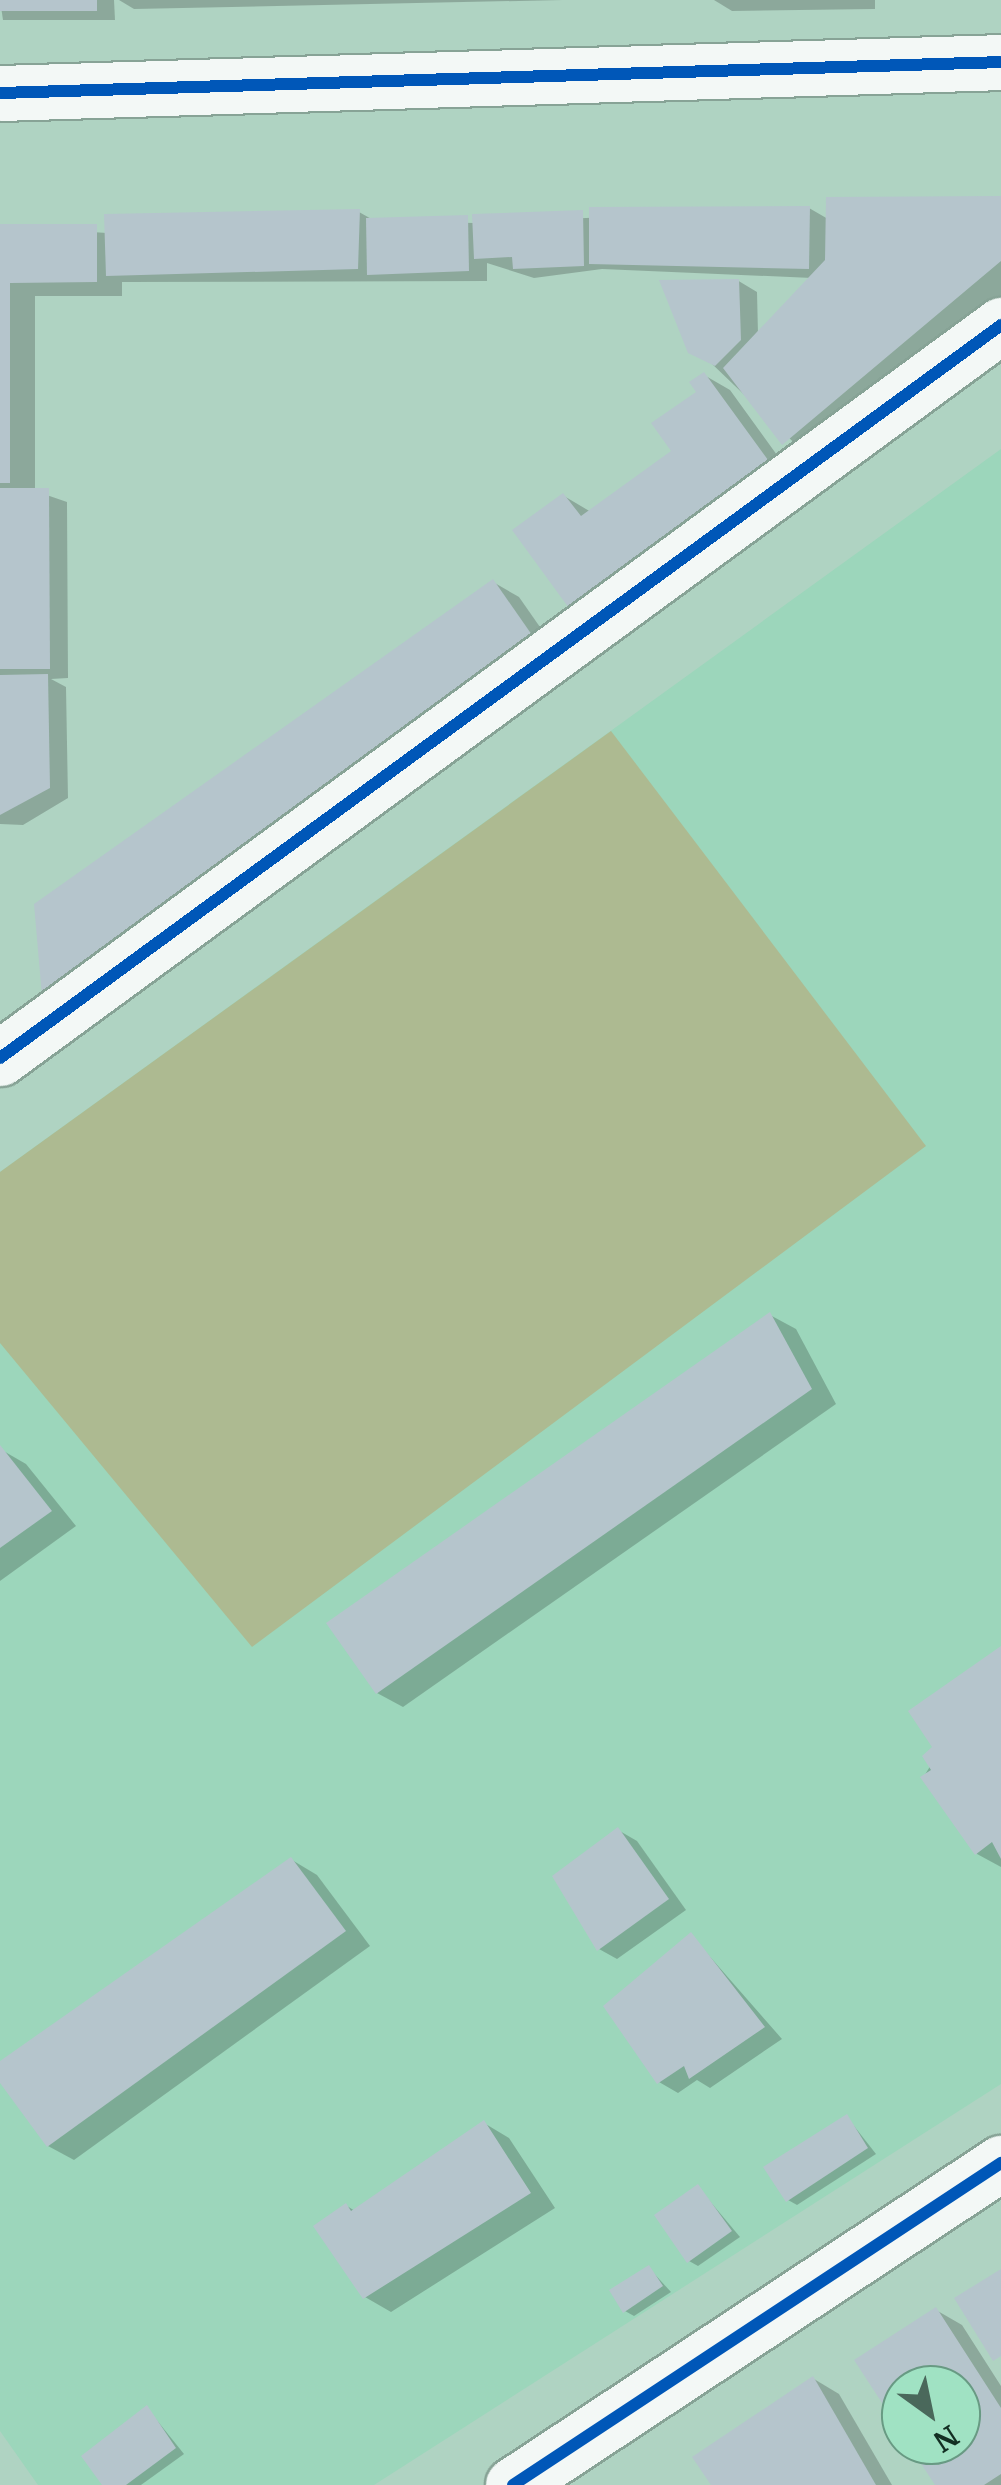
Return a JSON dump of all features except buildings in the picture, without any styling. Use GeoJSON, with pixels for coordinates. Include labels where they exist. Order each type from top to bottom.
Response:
{"type":"FeatureCollection","features":[{"type":"Feature","properties":{"kind":"street"},"geometry":{"type":"LineString","coordinates":[[0,93],[1001,62]]}},
{"type":"Feature","properties":{"kind":"street"},"geometry":{"type":"LineString","coordinates":[[0,1058],[1001,324]]}},
{"type":"Feature","properties":{"kind":"street"},"geometry":{"type":"LineString","coordinates":[[513,2485],[1001,2164]]}},
{"type":"Feature","properties":{"kind":"shaded area"},"geometry":{"type":"Polygon","coordinates":[[[1001,449],[1001,2084],[374,2485],[38,2485],[0,2431],[0,1172],[1001,449]]]}},
{"type":"Feature","properties":{"kind":"shaded area"},"geometry":{"type":"Polygon","coordinates":[[[611,731],[926,1146],[252,1647],[0,1343],[0,1172],[611,731]]]}},
{"type":"Feature","properties":{"kind":"cycle path"},"geometry":{"type":"LineString","coordinates":[[0,93],[1001,62]]}},
{"type":"Feature","properties":{"kind":"cycle path"},"geometry":{"type":"LineString","coordinates":[[0,1058],[1001,325]]}},
{"type":"Feature","properties":{"kind":"cycle path"},"geometry":{"type":"LineString","coordinates":[[513,2485],[1001,2163]]}}]}
